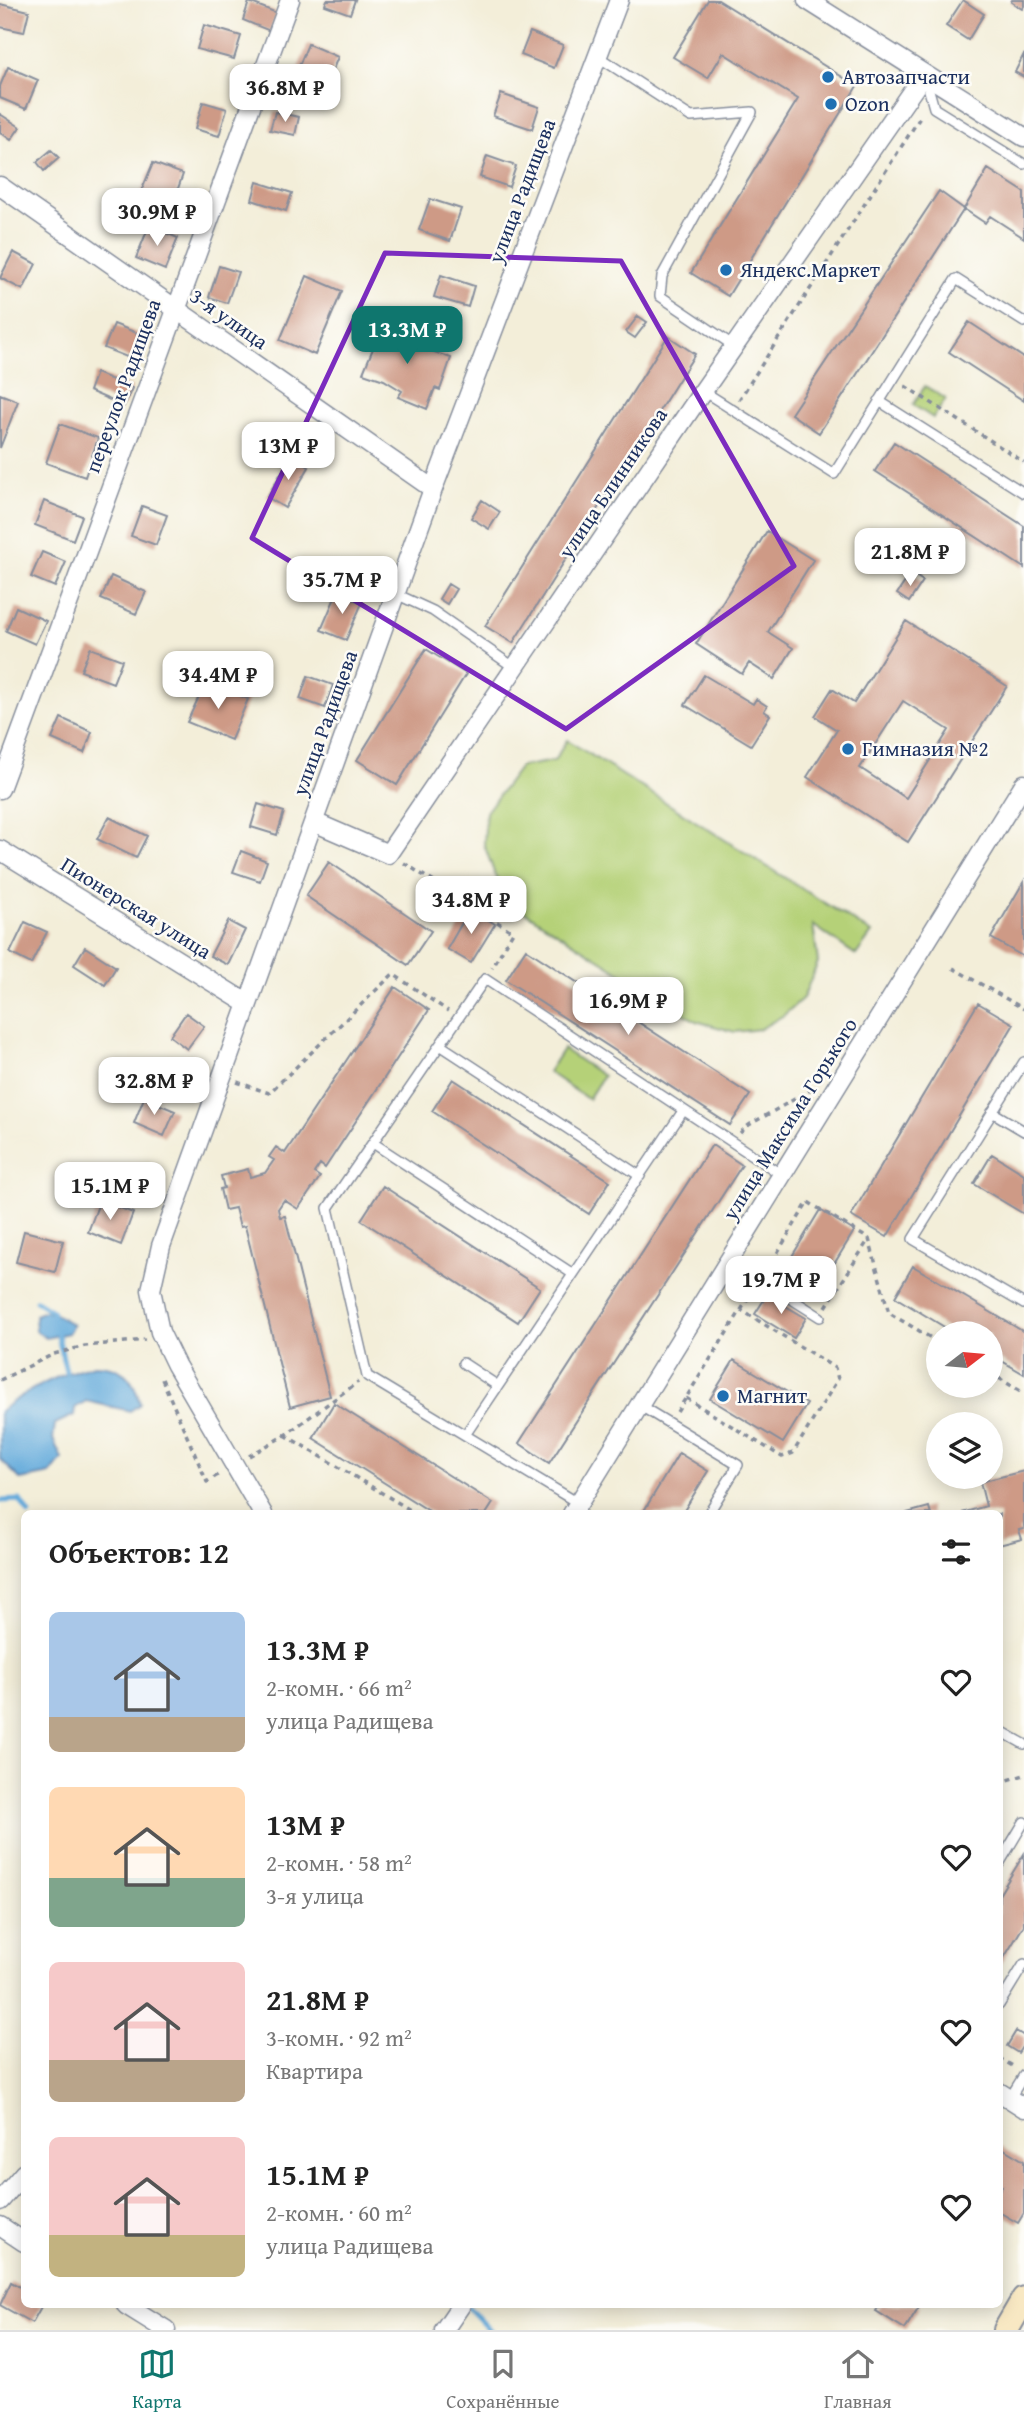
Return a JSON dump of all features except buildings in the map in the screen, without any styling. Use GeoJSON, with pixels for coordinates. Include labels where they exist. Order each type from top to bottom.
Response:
{"type":"FeatureCollection","features":[{"type":"Feature","properties":{"kind":"main road"},"geometry":{"type":"LineString","coordinates":[[1006,2330],[1024,2299]]}},
{"type":"Feature","properties":{"kind":"street","name":"переулок Радищева"},"geometry":{"type":"LineString","coordinates":[[0,789],[290,0]]}},
{"type":"Feature","properties":{"kind":"street","name":"улица Радищева"},"geometry":{"type":"LineString","coordinates":[[261,1510],[167,1348],[153,1309],[151,1290],[154,1271],[160,1246],[433,489],[619,0]]}},
{"type":"Feature","properties":{"kind":"street"},"geometry":{"type":"LineString","coordinates":[[807,0],[1024,136]]}},
{"type":"Feature","properties":{"kind":"street","name":"улица Блинникова"},"geometry":{"type":"LineString","coordinates":[[388,854],[703,391],[924,74]]}},
{"type":"Feature","properties":{"kind":"street","name":"3-я улица"},"geometry":{"type":"LineString","coordinates":[[0,186],[433,489]]}},
{"type":"Feature","properties":{"kind":"street","name":"улица Максима Горького"},"geometry":{"type":"LineString","coordinates":[[575,1508],[1024,784]]}},
{"type":"Feature","properties":{"kind":"street"},"geometry":{"type":"LineString","coordinates":[[314,822],[388,854]]}},
{"type":"Feature","properties":{"kind":"street","name":"Пионерская улица"},"geometry":{"type":"LineString","coordinates":[[0,850],[248,1004]]}},
{"type":"Feature","properties":{"kind":"street"},"geometry":{"type":"LineString","coordinates":[[0,2201],[21,2176]]}},
{"type":"Feature","properties":{"kind":"street"},"geometry":{"type":"LineString","coordinates":[[0,2226],[21,2240]]}},
{"type":"Feature","properties":{"kind":"street"},"geometry":{"type":"LineString","coordinates":[[131,2308],[166,2330]]}},
{"type":"Feature","properties":{"kind":"street"},"geometry":{"type":"LineString","coordinates":[[444,2330],[459,2308]]}},
{"type":"Feature","properties":{"kind":"lane"},"geometry":{"type":"LineString","coordinates":[[597,56],[691,117],[752,112],[662,275],[660,296],[734,346]]}},
{"type":"Feature","properties":{"kind":"lane"},"geometry":{"type":"LineString","coordinates":[[924,74],[934,108],[1024,164]]}},
{"type":"Feature","properties":{"kind":"lane"},"geometry":{"type":"LineString","coordinates":[[703,391],[834,474],[956,279],[1024,322]]}},
{"type":"Feature","properties":{"kind":"lane"},"geometry":{"type":"LineString","coordinates":[[879,401],[1024,492]]}},
{"type":"Feature","properties":{"kind":"lane"},"geometry":{"type":"LineString","coordinates":[[396,594],[433,611],[515,667]]}},
{"type":"Feature","properties":{"kind":"lane"},"geometry":{"type":"LineString","coordinates":[[575,1508],[464,1435],[367,1376],[328,1208],[485,979],[782,1175]]}},
{"type":"Feature","properties":{"kind":"lane"},"geometry":{"type":"LineString","coordinates":[[440,1045],[639,1176]]}},
{"type":"Feature","properties":{"kind":"lane"},"geometry":{"type":"LineString","coordinates":[[1024,1062],[913,1239],[1024,1304]]}},
{"type":"Feature","properties":{"kind":"lane"},"geometry":{"type":"LineString","coordinates":[[464,1435],[683,1111]]}},
{"type":"Feature","properties":{"kind":"lane"},"geometry":{"type":"LineString","coordinates":[[992,1112],[1024,1131]]}},
{"type":"Feature","properties":{"kind":"lane"},"geometry":{"type":"LineString","coordinates":[[373,1143],[573,1273]]}},
{"type":"Feature","properties":{"kind":"lane"},"geometry":{"type":"LineString","coordinates":[[730,1259],[820,1317]]}},
{"type":"Feature","properties":{"kind":"lane"},"geometry":{"type":"LineString","coordinates":[[463,1363],[498,1386]]}},
{"type":"Feature","properties":{"kind":"lane"},"geometry":{"type":"LineString","coordinates":[[639,1405],[738,1465],[710,1510]]}},
{"type":"Feature","properties":{"kind":"lane"},"geometry":{"type":"LineString","coordinates":[[1003,1732],[1024,1744]]}},
{"type":"Feature","properties":{"kind":"lane"},"geometry":{"type":"LineString","coordinates":[[1003,1857],[1024,1822]]}},
{"type":"Feature","properties":{"kind":"lane"},"geometry":{"type":"LineString","coordinates":[[1003,1998],[1024,1964]]}},
{"type":"Feature","properties":{"kind":"lane"},"geometry":{"type":"LineString","coordinates":[[1011,2099],[1024,2074]]}},
{"type":"Feature","properties":{"kind":"path"},"geometry":{"type":"LineString","coordinates":[[733,410],[921,116]]}},
{"type":"Feature","properties":{"kind":"path"},"geometry":{"type":"LineString","coordinates":[[894,379],[1024,462]]}},
{"type":"Feature","properties":{"kind":"path"},"geometry":{"type":"LineString","coordinates":[[388,854],[513,932],[485,979]]}},
{"type":"Feature","properties":{"kind":"path"},"geometry":{"type":"LineString","coordinates":[[953,968],[1024,1009]]}},
{"type":"Feature","properties":{"kind":"path"},"geometry":{"type":"LineString","coordinates":[[222,1077],[269,1093],[393,974],[458,1018]]}},
{"type":"Feature","properties":{"kind":"path"},"geometry":{"type":"LineString","coordinates":[[730,1141],[749,1125],[820,1084]]}},
{"type":"Feature","properties":{"kind":"path"},"geometry":{"type":"LineString","coordinates":[[670,1424],[808,1202],[869,1238],[889,1313],[926,1335]]}},
{"type":"Feature","properties":{"kind":"path"},"geometry":{"type":"LineString","coordinates":[[820,1317],[869,1238]]}},
{"type":"Feature","properties":{"kind":"path"},"geometry":{"type":"LineString","coordinates":[[686,1398],[782,1457],[793,1454],[838,1379],[835,1368],[741,1310]]}},
{"type":"Feature","properties":{"kind":"path"},"geometry":{"type":"LineString","coordinates":[[0,1380],[54,1354],[85,1346],[145,1340],[150,1351]]}},
{"type":"Feature","properties":{"kind":"path"},"geometry":{"type":"LineString","coordinates":[[160,1375],[207,1482]]}},
{"type":"Feature","properties":{"kind":"path"},"geometry":{"type":"LineString","coordinates":[[367,1376],[285,1435],[410,1510]]}},
{"type":"Feature","properties":{"kind":"path"},"geometry":{"type":"LineString","coordinates":[[1003,1381],[1024,1393]]}},
{"type":"Feature","properties":{"kind":"path"},"geometry":{"type":"LineString","coordinates":[[1003,1782],[1024,1775]]}},
{"type":"Feature","properties":{"kind":"path"},"geometry":{"type":"LineString","coordinates":[[1003,2061],[1024,2074]]}},
{"type":"Feature","properties":{"kind":"highlighted area"},"geometry":{"type":"Polygon","coordinates":[[[385,253],[621,261],[794,566],[566,729],[252,538],[385,253]]]}},
{"type":"Feature","properties":{"kind":"green space"},"geometry":{"type":"Polygon","coordinates":[[[925,386],[946,399],[933,418],[913,405],[925,386]]]}},
{"type":"Feature","properties":{"kind":"green space"},"geometry":{"type":"Polygon","coordinates":[[[567,740],[872,933],[856,955],[813,925],[818,962],[803,998],[784,1015],[760,1029],[735,1032],[696,1021],[519,908],[495,875],[484,844],[486,812],[520,767],[554,761],[567,740]]]}},
{"type":"Feature","properties":{"kind":"green space"},"geometry":{"type":"Polygon","coordinates":[[[563,1049],[603,1076],[588,1099],[548,1072],[563,1049]]]}},
{"type":"Feature","properties":{"kind":"water"},"geometry":{"type":"Polygon","coordinates":[[[45,1311],[73,1325],[68,1333],[46,1338],[36,1331],[35,1315],[45,1311]]]}},
{"type":"Feature","properties":{"kind":"water"},"geometry":{"type":"Polygon","coordinates":[[[94,1365],[112,1367],[125,1374],[134,1387],[140,1404],[130,1411],[86,1401],[75,1408],[74,1415],[55,1424],[53,1439],[62,1459],[50,1474],[21,1480],[0,1459],[0,1411],[44,1383],[94,1365]]]}},
{"type":"Feature","properties":{"kind":"waterway"},"geometry":{"type":"LineString","coordinates":[[36,1301],[52,1311],[54,1318]]}},
{"type":"Feature","properties":{"kind":"waterway"},"geometry":{"type":"LineString","coordinates":[[57,1331],[66,1372]]}},
{"type":"Feature","properties":{"kind":"waterway"},"geometry":{"type":"LineString","coordinates":[[0,1501],[20,1500],[26,1510]]}},
{"type":"Feature","properties":{"kind":"waterway"},"geometry":{"type":"LineString","coordinates":[[469,2308],[490,2330]]}},
{"type":"Feature","properties":{"kind":"place","name":"Автозапчасти"},"geometry":{"type":"Point","coordinates":[828,77]}},
{"type":"Feature","properties":{"kind":"place","name":"Ozon"},"geometry":{"type":"Point","coordinates":[831,104]}},
{"type":"Feature","properties":{"kind":"place","name":"Яндекс.Маркет"},"geometry":{"type":"Point","coordinates":[726,270]}},
{"type":"Feature","properties":{"kind":"place","name":"Гимназия №2"},"geometry":{"type":"Point","coordinates":[848,749]}},
{"type":"Feature","properties":{"kind":"place","name":"Магнит"},"geometry":{"type":"Point","coordinates":[723,1396]}}]}
